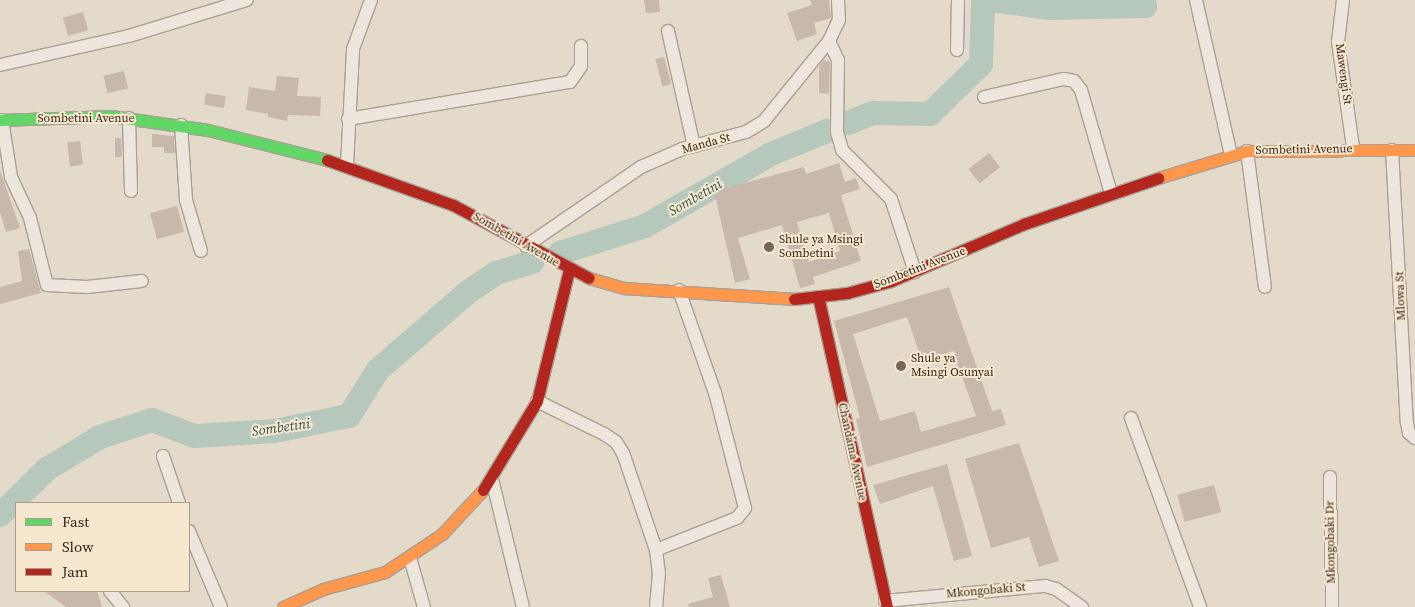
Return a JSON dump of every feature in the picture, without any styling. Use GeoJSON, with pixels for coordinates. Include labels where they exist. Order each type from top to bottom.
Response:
{"type":"FeatureCollection","features":[{"type":"Feature","properties":{"kind":"street"},"geometry":{"type":"LineString","coordinates":[[0,64],[128,36],[247,0]]}},
{"type":"Feature","properties":{"kind":"street"},"geometry":{"type":"LineString","coordinates":[[347,165],[353,50],[371,0]]}},
{"type":"Feature","properties":{"kind":"street","name":"Manda St"},"geometry":{"type":"LineString","coordinates":[[526,246],[619,179],[694,146],[732,137],[764,121],[829,40],[839,20],[838,0]]}},
{"type":"Feature","properties":{"kind":"street"},"geometry":{"type":"LineString","coordinates":[[957,50],[958,0]]}},
{"type":"Feature","properties":{"kind":"street"},"geometry":{"type":"LineString","coordinates":[[1196,0],[1231,155]]}},
{"type":"Feature","properties":{"kind":"street","name":"Mawengi St"},"geometry":{"type":"LineString","coordinates":[[1343,0],[1338,42],[1353,148]]}},
{"type":"Feature","properties":{"kind":"street"},"geometry":{"type":"LineString","coordinates":[[668,31],[694,146]]}},
{"type":"Feature","properties":{"kind":"street"},"geometry":{"type":"LineString","coordinates":[[829,40],[838,60],[837,132],[842,150],[892,199],[915,272]]}},
{"type":"Feature","properties":{"kind":"street"},"geometry":{"type":"LineString","coordinates":[[348,119],[564,84],[577,74],[581,66],[581,46]]}},
{"type":"Feature","properties":{"kind":"street"},"geometry":{"type":"LineString","coordinates":[[984,97],[1064,78],[1074,80],[1081,90],[1111,193]]}},
{"type":"Feature","properties":{"kind":"street"},"geometry":{"type":"LineString","coordinates":[[128,118],[131,192]]}},
{"type":"Feature","properties":{"kind":"street","name":"Sombetini Avenue"},"geometry":{"type":"LineString","coordinates":[[1,120],[128,118],[181,125],[291,148],[347,165],[453,204],[484,219],[526,246],[569,270],[601,283],[625,288],[679,290],[785,300],[847,294],[915,272],[1024,224],[1111,193],[1247,151],[1353,148],[1415,150]]}},
{"type":"Feature","properties":{"kind":"street"},"geometry":{"type":"LineString","coordinates":[[1,120],[11,177],[30,218],[47,286],[87,287],[142,281]]}},
{"type":"Feature","properties":{"kind":"street"},"geometry":{"type":"LineString","coordinates":[[181,125],[186,200],[202,251]]}},
{"type":"Feature","properties":{"kind":"street","name":"Mlowa St"},"geometry":{"type":"LineString","coordinates":[[1392,150],[1407,423],[1408,433],[1415,438]]}},
{"type":"Feature","properties":{"kind":"street"},"geometry":{"type":"LineString","coordinates":[[1247,151],[1264,287]]}},
{"type":"Feature","properties":{"kind":"street"},"geometry":{"type":"LineString","coordinates":[[284,607],[322,589],[385,572],[410,558],[442,534],[492,479],[537,401],[569,270]]}},
{"type":"Feature","properties":{"kind":"street"},"geometry":{"type":"LineString","coordinates":[[656,550],[737,518],[745,508],[715,393],[679,290]]}},
{"type":"Feature","properties":{"kind":"street","name":"Chandama Avenue"},"geometry":{"type":"LineString","coordinates":[[818,296],[886,604]]}},
{"type":"Feature","properties":{"kind":"street"},"geometry":{"type":"LineString","coordinates":[[537,401],[616,442],[628,464],[656,550],[659,573],[656,607]]}},
{"type":"Feature","properties":{"kind":"street"},"geometry":{"type":"LineString","coordinates":[[1131,418],[1200,607]]}},
{"type":"Feature","properties":{"kind":"street"},"geometry":{"type":"LineString","coordinates":[[163,456],[179,502]]}},
{"type":"Feature","properties":{"kind":"street","name":"Mkongobaki Dr"},"geometry":{"type":"LineString","coordinates":[[1330,477],[1332,607]]}},
{"type":"Feature","properties":{"kind":"street"},"geometry":{"type":"LineString","coordinates":[[492,479],[523,607]]}},
{"type":"Feature","properties":{"kind":"street"},"geometry":{"type":"LineString","coordinates":[[190,533],[221,607]]}},
{"type":"Feature","properties":{"kind":"street"},"geometry":{"type":"LineString","coordinates":[[410,558],[424,607]]}},
{"type":"Feature","properties":{"kind":"street","name":"Mkongobaki St"},"geometry":{"type":"LineString","coordinates":[[886,604],[1045,586],[1056,588],[1082,607]]}},
{"type":"Feature","properties":{"kind":"street"},"geometry":{"type":"LineString","coordinates":[[111,592],[123,607]]}},
{"type":"Feature","properties":{"kind":"building"},"geometry":{"type":"Polygon","coordinates":[[[644,0],[659,0],[660,12],[646,13],[644,0]]]}},
{"type":"Feature","properties":{"kind":"building"},"geometry":{"type":"Polygon","coordinates":[[[810,0],[829,0],[831,18],[814,23],[817,34],[797,41],[787,13],[812,5],[810,0]]]}},
{"type":"Feature","properties":{"kind":"building"},"geometry":{"type":"Polygon","coordinates":[[[83,12],[88,30],[68,36],[63,18],[83,12]]]}},
{"type":"Feature","properties":{"kind":"building"},"geometry":{"type":"Polygon","coordinates":[[[664,57],[671,84],[663,86],[655,59],[664,57]]]}},
{"type":"Feature","properties":{"kind":"building"},"geometry":{"type":"Polygon","coordinates":[[[824,60],[830,62],[829,94],[819,93],[819,66],[824,60]]]}},
{"type":"Feature","properties":{"kind":"building"},"geometry":{"type":"Polygon","coordinates":[[[124,71],[128,89],[108,93],[104,76],[124,71]]]}},
{"type":"Feature","properties":{"kind":"building"},"geometry":{"type":"Polygon","coordinates":[[[277,76],[299,78],[297,96],[321,97],[320,116],[288,115],[287,121],[268,117],[268,114],[246,110],[249,87],[275,91],[277,76]]]}},
{"type":"Feature","properties":{"kind":"building"},"geometry":{"type":"Polygon","coordinates":[[[206,93],[226,96],[224,108],[204,105],[206,93]]]}},
{"type":"Feature","properties":{"kind":"building"},"geometry":{"type":"Polygon","coordinates":[[[152,134],[174,136],[175,153],[164,153],[164,147],[152,147],[152,134]]]}},
{"type":"Feature","properties":{"kind":"building"},"geometry":{"type":"Polygon","coordinates":[[[115,138],[121,138],[122,157],[115,157],[115,138]]]}},
{"type":"Feature","properties":{"kind":"building"},"geometry":{"type":"Polygon","coordinates":[[[80,141],[83,165],[70,166],[67,143],[80,141]]]}},
{"type":"Feature","properties":{"kind":"building"},"geometry":{"type":"Polygon","coordinates":[[[989,153],[1000,167],[980,183],[969,169],[989,153]]]}},
{"type":"Feature","properties":{"kind":"building"},"geometry":{"type":"Polygon","coordinates":[[[839,163],[845,182],[856,178],[860,189],[841,195],[861,261],[813,277],[815,284],[800,288],[782,225],[738,238],[750,279],[735,283],[714,191],[804,167],[806,174],[839,163]],[[829,213],[797,222],[809,262],[840,251],[829,213]]]}},
{"type":"Feature","properties":{"kind":"building"},"geometry":{"type":"Polygon","coordinates":[[[0,170],[20,228],[6,232],[0,212],[0,170]]]}},
{"type":"Feature","properties":{"kind":"building"},"geometry":{"type":"Polygon","coordinates":[[[177,206],[184,232],[157,239],[150,213],[177,206]]]}},
{"type":"Feature","properties":{"kind":"building"},"geometry":{"type":"Polygon","coordinates":[[[29,249],[41,293],[0,304],[0,287],[22,281],[18,251],[29,249]]]}},
{"type":"Feature","properties":{"kind":"building"},"geometry":{"type":"Polygon","coordinates":[[[949,287],[992,411],[1001,409],[1006,425],[867,467],[856,419],[860,418],[834,321],[949,287]],[[907,317],[853,334],[880,421],[915,411],[921,432],[976,416],[953,351],[922,361],[907,317]]]}},
{"type":"Feature","properties":{"kind":"building"},"geometry":{"type":"Polygon","coordinates":[[[1019,443],[1059,561],[1039,567],[1029,537],[991,548],[965,459],[1019,443]]]}},
{"type":"Feature","properties":{"kind":"building"},"geometry":{"type":"Polygon","coordinates":[[[947,464],[972,556],[954,561],[933,486],[880,504],[873,485],[947,464]]]}},
{"type":"Feature","properties":{"kind":"building"},"geometry":{"type":"Polygon","coordinates":[[[1214,485],[1221,512],[1185,522],[1177,495],[1214,485]]]}},
{"type":"Feature","properties":{"kind":"building"},"geometry":{"type":"Polygon","coordinates":[[[721,575],[730,607],[689,607],[688,604],[713,597],[708,578],[721,575]]]}},
{"type":"Feature","properties":{"kind":"building"},"geometry":{"type":"Polygon","coordinates":[[[45,592],[97,592],[102,607],[66,607],[45,592]]]}},
{"type":"Feature","properties":{"kind":"waterway","name":"Sombetini"},"geometry":{"type":"LineString","coordinates":[[848,123],[873,113],[930,114],[981,64],[983,0]]}},
{"type":"Feature","properties":{"kind":"waterway","name":"Sombetini"},"geometry":{"type":"LineString","coordinates":[[991,0],[1049,8],[1145,6],[1142,0]]}},
{"type":"Feature","properties":{"kind":"waterway","name":"Sombetini"},"geometry":{"type":"LineString","coordinates":[[560,253],[645,226],[771,154],[827,131]]}},
{"type":"Feature","properties":{"kind":"waterway","name":"Sombetini"},"geometry":{"type":"LineString","coordinates":[[0,515],[47,469],[100,437],[152,420],[194,436],[275,431],[349,416],[378,370],[468,292],[496,273],[532,262]]}},
{"type":"Feature","properties":{"kind":"traffic: fast"},"geometry":{"type":"LineString","coordinates":[[0,120],[111,116],[208,130],[327,160]]}},
{"type":"Feature","properties":{"kind":"traffic: slow"},"geometry":{"type":"LineString","coordinates":[[1158,178],[1247,151],[1415,150]]}},
{"type":"Feature","properties":{"kind":"traffic: slow"},"geometry":{"type":"LineString","coordinates":[[589,278],[625,288],[794,299]]}},
{"type":"Feature","properties":{"kind":"traffic: slow"},"geometry":{"type":"LineString","coordinates":[[283,607],[323,589],[385,572],[442,534],[483,490]]}},
{"type":"Feature","properties":{"kind":"traffic: jam"},"geometry":{"type":"LineString","coordinates":[[327,160],[453,205],[589,278]]}},
{"type":"Feature","properties":{"kind":"traffic: jam"},"geometry":{"type":"LineString","coordinates":[[794,299],[847,293],[891,281],[1024,224],[1158,178]]}},
{"type":"Feature","properties":{"kind":"traffic: jam"},"geometry":{"type":"LineString","coordinates":[[483,490],[537,401],[569,270]]}},
{"type":"Feature","properties":{"kind":"traffic: jam"},"geometry":{"type":"LineString","coordinates":[[818,296],[887,607]]}},
{"type":"Feature","properties":{"kind":"place","name":"Shule ya Msingi Sombetini"},"geometry":{"type":"Point","coordinates":[769,247]}},
{"type":"Feature","properties":{"kind":"place","name":"Shule ya Msingi Osunyai"},"geometry":{"type":"Point","coordinates":[901,366]}}]}
